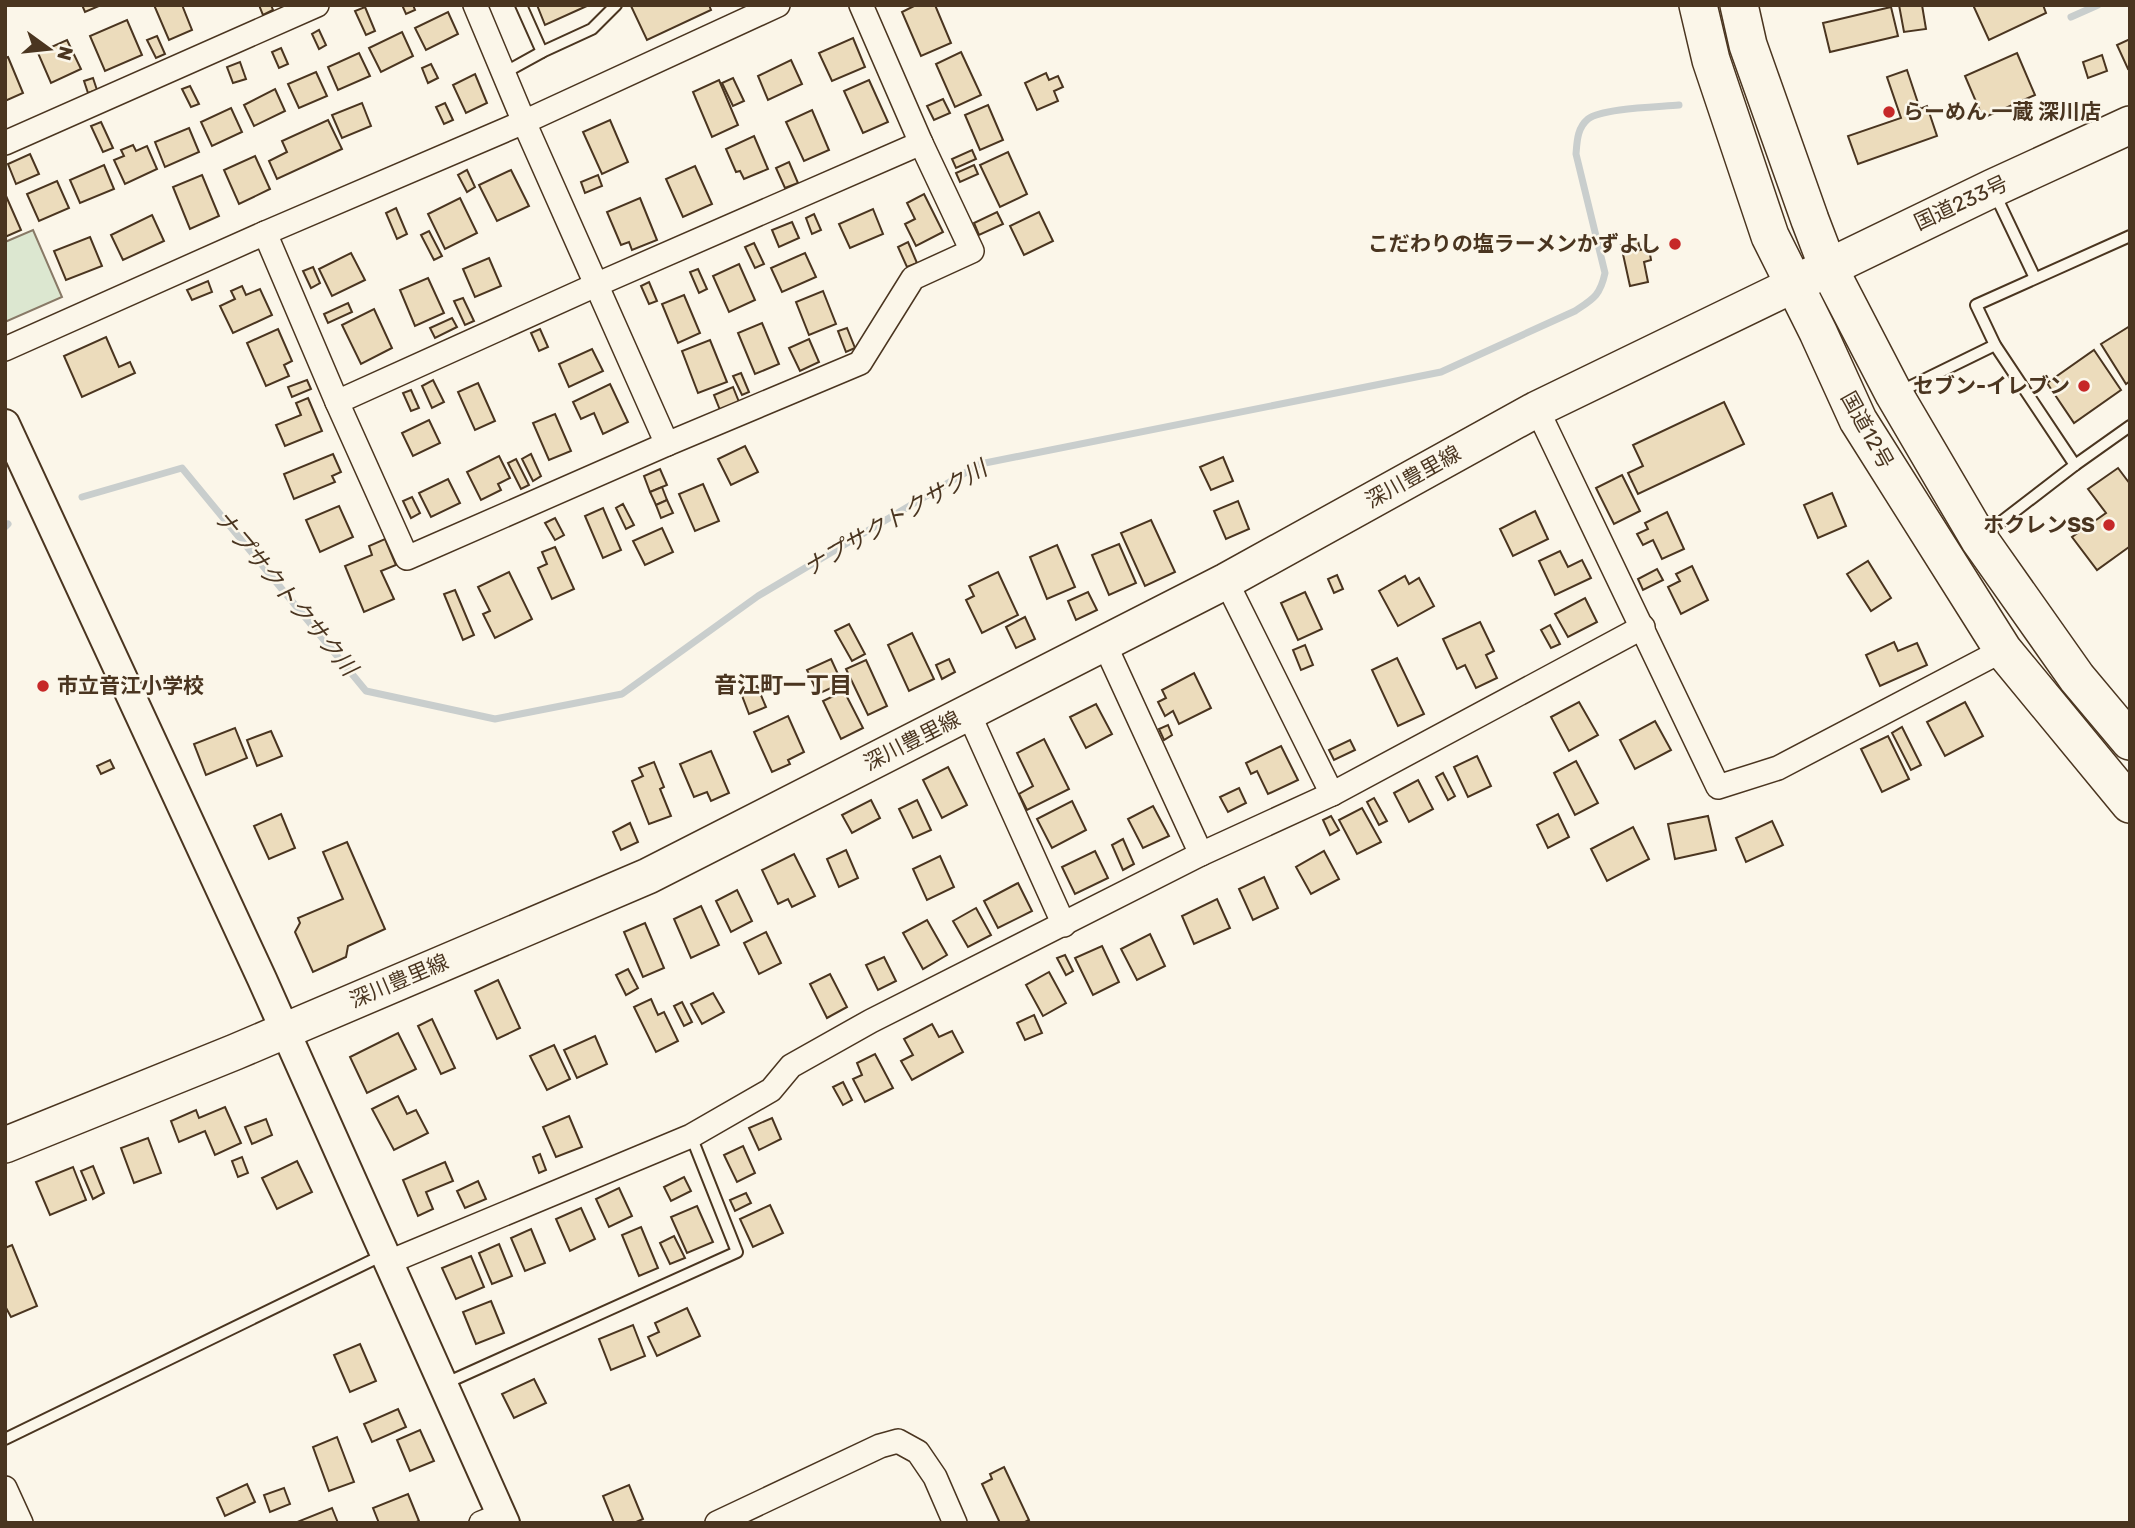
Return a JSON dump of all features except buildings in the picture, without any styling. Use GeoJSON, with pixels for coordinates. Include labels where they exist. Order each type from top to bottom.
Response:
{"type":"FeatureCollection","features":[{"type":"Feature","properties":{"kind":"highway","name":"国道12号"},"geometry":{"type":"LineString","coordinates":[[1698,5],[1711,60],[1770,236],[1858,420],[2003,650],[2130,804]]}},
{"type":"Feature","properties":{"kind":"highway","name":"国道12号"},"geometry":{"type":"LineString","coordinates":[[1739,5],[1748,44],[1828,267],[1894,394],[1979,539],[2077,678],[2130,741]]}},
{"type":"Feature","properties":{"kind":"highway","name":"国道233号"},"geometry":{"type":"LineString","coordinates":[[1793,285],[2130,125]]}},
{"type":"Feature","properties":{"kind":"main road","name":"深川豊里線"},"geometry":{"type":"LineString","coordinates":[[5,1145],[648,876],[1226,581],[1537,409],[1793,285]]}},
{"type":"Feature","properties":{"kind":"street"},"geometry":{"type":"LineString","coordinates":[[5,143],[317,5]]}},
{"type":"Feature","properties":{"kind":"street"},"geometry":{"type":"LineString","coordinates":[[475,5],[667,444]]}},
{"type":"Feature","properties":{"kind":"street"},"geometry":{"type":"LineString","coordinates":[[5,349],[524,122],[778,5]]}},
{"type":"Feature","properties":{"kind":"street"},"geometry":{"type":"LineString","coordinates":[[265,233],[407,558],[860,362],[913,278],[972,251],[861,5]]}},
{"type":"Feature","properties":{"kind":"street"},"geometry":{"type":"LineString","coordinates":[[337,402],[921,143]]}},
{"type":"Feature","properties":{"kind":"street"},"geometry":{"type":"LineString","coordinates":[[1537,409],[1718,787],[1778,768],[2003,650]]}},
{"type":"Feature","properties":{"kind":"street"},"geometry":{"type":"LineString","coordinates":[[5,424],[19,465],[285,1030],[443,1384],[496,1520]]}},
{"type":"Feature","properties":{"kind":"street"},"geometry":{"type":"LineString","coordinates":[[1226,581],[1332,794]]}},
{"type":"Feature","properties":{"kind":"street"},"geometry":{"type":"LineString","coordinates":[[387,1258],[691,1136],[771,1090],[791,1066],[871,1021],[1201,854],[1332,794],[1643,627]]}},
{"type":"Feature","properties":{"kind":"street"},"geometry":{"type":"LineString","coordinates":[[1104,643],[1201,854]]}},
{"type":"Feature","properties":{"kind":"street"},"geometry":{"type":"LineString","coordinates":[[968,712],[1064,925]]}},
{"type":"Feature","properties":{"kind":"street"},"geometry":{"type":"LineString","coordinates":[[717,1523],[880,1446],[898,1441],[918,1452],[935,1477],[955,1523]]}},
{"type":"Feature","properties":{"kind":"street"},"geometry":{"type":"LineString","coordinates":[[5,1488],[21,1523]]}},
{"type":"Feature","properties":{"kind":"lane"},"geometry":{"type":"LineString","coordinates":[[521,5],[542,52]]}},
{"type":"Feature","properties":{"kind":"lane"},"geometry":{"type":"LineString","coordinates":[[504,73],[592,29],[617,5]]}},
{"type":"Feature","properties":{"kind":"lane"},"geometry":{"type":"LineString","coordinates":[[1993,188],[2035,278]]}},
{"type":"Feature","properties":{"kind":"lane"},"geometry":{"type":"LineString","coordinates":[[2075,465],[1995,345],[1976,305],[2130,236]]}},
{"type":"Feature","properties":{"kind":"lane"},"geometry":{"type":"LineString","coordinates":[[1894,394],[1995,345]]}},
{"type":"Feature","properties":{"kind":"lane"},"geometry":{"type":"LineString","coordinates":[[1979,539],[2130,426]]}},
{"type":"Feature","properties":{"kind":"lane"},"geometry":{"type":"LineString","coordinates":[[443,1384],[737,1252],[691,1136]]}},
{"type":"Feature","properties":{"kind":"lane"},"geometry":{"type":"LineString","coordinates":[[5,1439],[387,1258]]}},
{"type":"Feature","properties":{"kind":"green space"},"geometry":{"type":"Polygon","coordinates":[[[33,230],[62,297],[5,322],[5,242],[33,230]]]}},
{"type":"Feature","properties":{"kind":"waterway","name":"ナプサクトクサク川"},"geometry":{"type":"LineString","coordinates":[[2071,17],[2098,5]]}},
{"type":"Feature","properties":{"kind":"waterway","name":"ナプサクトクサク川"},"geometry":{"type":"LineString","coordinates":[[82,497],[182,468],[366,691],[495,719],[622,694],[758,596],[980,464],[1441,372],[1575,311],[1595,296],[1605,273],[1576,154],[1578,135],[1582,127],[1588,119],[1605,112],[1679,105]]}},
{"type":"Feature","properties":{"kind":"waterway","name":"ナプサクトクサク川"},"geometry":{"type":"LineString","coordinates":[[5,527],[8,524]]}},
{"type":"Feature","properties":{"kind":"place","name":"らーめん 一蔵 深川店"},"geometry":{"type":"Point","coordinates":[1889,112]}},
{"type":"Feature","properties":{"kind":"place","name":"こだわりの塩ラーメンかずよし"},"geometry":{"type":"Point","coordinates":[1675,244]}},
{"type":"Feature","properties":{"kind":"place","name":"セブン-イレブン"},"geometry":{"type":"Point","coordinates":[2084,386]}},
{"type":"Feature","properties":{"kind":"place","name":"ホクレンSS"},"geometry":{"type":"Point","coordinates":[2109,525]}},
{"type":"Feature","properties":{"kind":"place","name":"市立音江小学校"},"geometry":{"type":"Point","coordinates":[43,686]}},
{"type":"Feature","properties":{"kind":"district","name":"音江町一丁目"},"geometry":{"type":"Point","coordinates":[783,685]}}]}
